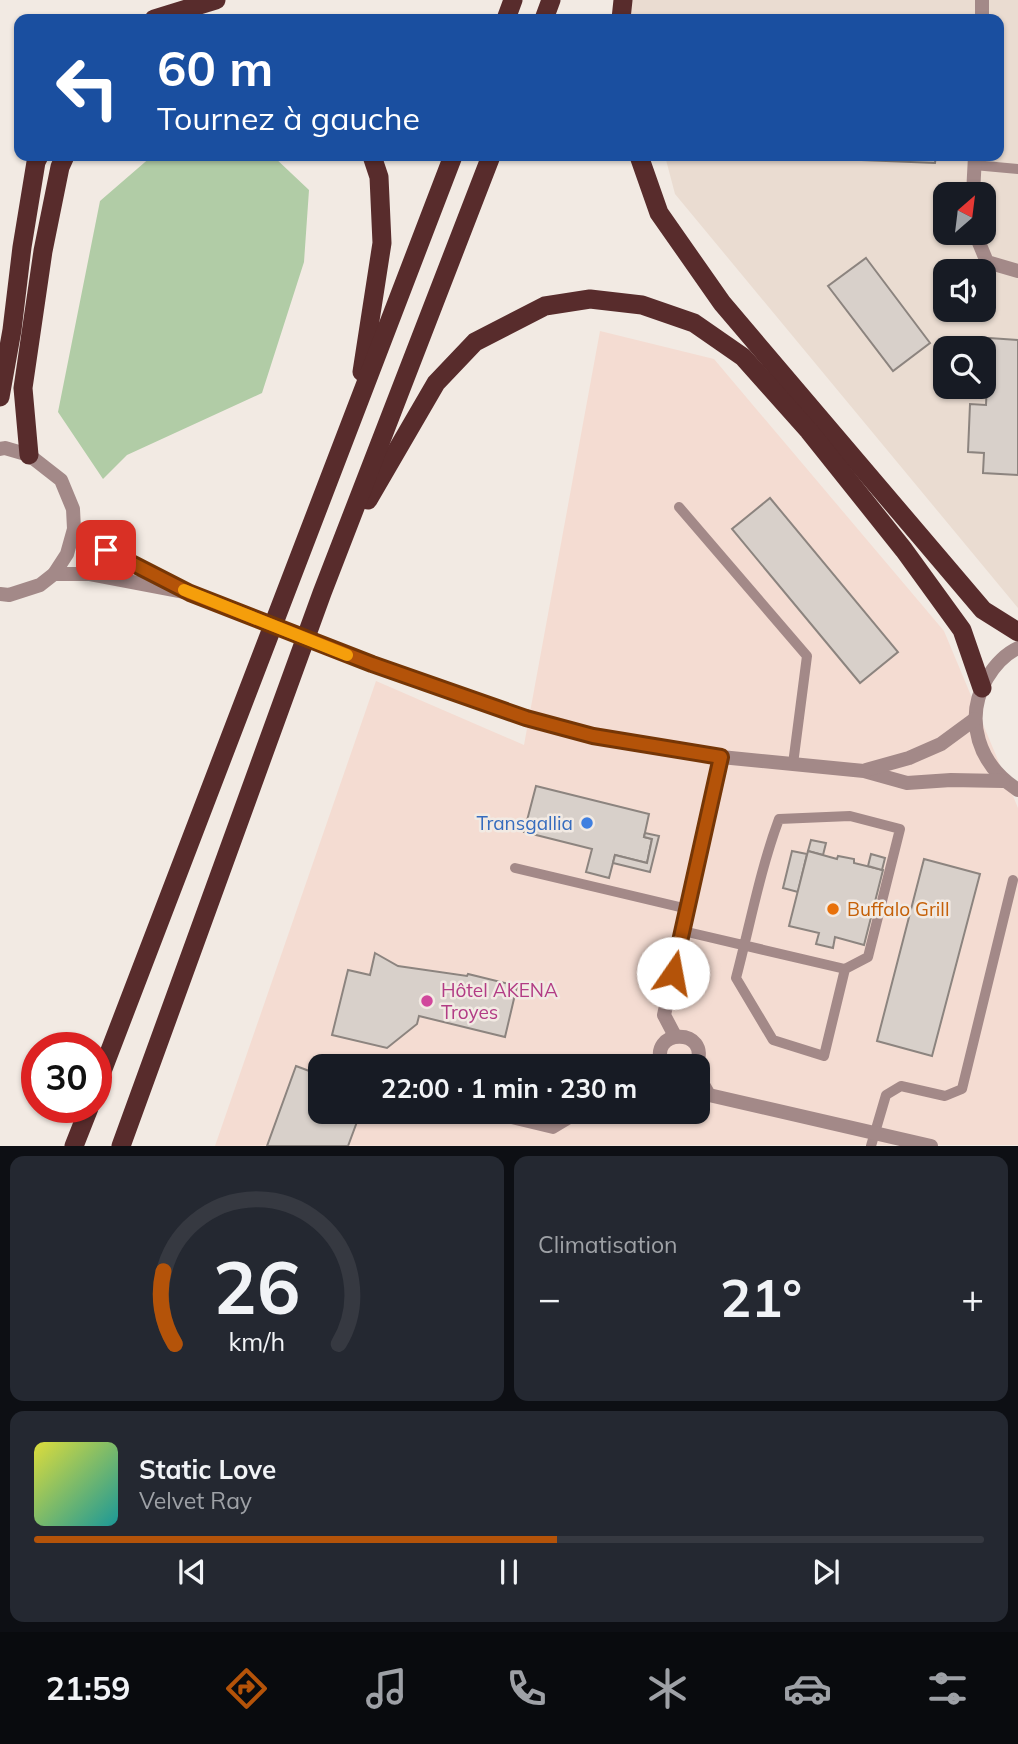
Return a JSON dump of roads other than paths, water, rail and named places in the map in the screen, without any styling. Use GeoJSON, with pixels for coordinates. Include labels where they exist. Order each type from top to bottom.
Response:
{"type":"FeatureCollection","features":[{"type":"Feature","properties":{"kind":"highway"},"geometry":{"type":"LineString","coordinates":[[170,14],[216,0]]}},
{"type":"Feature","properties":{"kind":"highway"},"geometry":{"type":"LineString","coordinates":[[0,397],[36,161]]}},
{"type":"Feature","properties":{"kind":"highway"},"geometry":{"type":"LineString","coordinates":[[29,455],[23,387],[43,251],[63,161]]}},
{"type":"Feature","properties":{"kind":"highway"},"geometry":{"type":"LineString","coordinates":[[356,409],[382,243],[379,177],[374,161]]}},
{"type":"Feature","properties":{"kind":"highway"},"geometry":{"type":"LineString","coordinates":[[112,1045],[451,161]]}},
{"type":"Feature","properties":{"kind":"highway"},"geometry":{"type":"LineString","coordinates":[[121,1146],[339,549],[489,161]]}},
{"type":"Feature","properties":{"kind":"highway"},"geometry":{"type":"LineString","coordinates":[[641,161],[659,213],[722,303],[982,610],[1018,632]]}},
{"type":"Feature","properties":{"kind":"highway"},"geometry":{"type":"LineString","coordinates":[[339,549],[436,383],[475,342],[545,306],[590,299],[642,305],[694,323],[743,357],[801,422],[904,551],[962,630],[982,688]]}},
{"type":"Feature","properties":{"kind":"highway"},"geometry":{"type":"LineString","coordinates":[[74,1146],[83,1123]]}},
{"type":"Feature","properties":{"kind":"street"},"geometry":{"type":"LineString","coordinates":[[974,182],[975,161]]}},
{"type":"Feature","properties":{"kind":"street"},"geometry":{"type":"LineString","coordinates":[[980,245],[987,262],[1018,271]]}},
{"type":"Feature","properties":{"kind":"street"},"geometry":{"type":"LineString","coordinates":[[0,449],[29,455],[61,480],[73,509],[74,530],[68,554],[54,573],[40,585],[9,595],[0,594]]}},
{"type":"Feature","properties":{"kind":"street"},"geometry":{"type":"LineString","coordinates":[[74,530],[85,539],[190,593],[372,664],[526,718],[593,736],[721,757],[864,771],[907,783],[1003,781]]}},
{"type":"Feature","properties":{"kind":"street"},"geometry":{"type":"LineString","coordinates":[[54,573],[90,574],[190,593]]}},
{"type":"Feature","properties":{"kind":"street"},"geometry":{"type":"LineString","coordinates":[[1018,648],[993,667],[982,688],[975,719],[979,742],[988,763],[1003,781],[1018,790]]}},
{"type":"Feature","properties":{"kind":"street"},"geometry":{"type":"LineString","coordinates":[[864,771],[909,758],[941,744],[975,719]]}},
{"type":"Feature","properties":{"kind":"street"},"geometry":{"type":"LineString","coordinates":[[675,1037],[664,1016],[721,757]]}},
{"type":"Feature","properties":{"kind":"street"},"geometry":{"type":"LineString","coordinates":[[660,1054],[661,1048],[669,1039],[675,1037],[688,1037],[697,1046],[698,1054]]}},
{"type":"Feature","properties":{"kind":"street"},"geometry":{"type":"LineString","coordinates":[[710,1095],[872,1139],[932,1146]]}},
{"type":"Feature","properties":{"kind":"lane"},"geometry":{"type":"LineString","coordinates":[[980,161],[1018,169]]}},
{"type":"Feature","properties":{"kind":"lane"},"geometry":{"type":"LineString","coordinates":[[679,507],[807,656],[793,764]]}},
{"type":"Feature","properties":{"kind":"lane"},"geometry":{"type":"LineString","coordinates":[[683,931],[744,946],[845,970],[868,957],[900,828],[850,816],[779,819],[771,840],[744,946],[736,978],[773,1040],[824,1056],[845,970]]}},
{"type":"Feature","properties":{"kind":"lane"},"geometry":{"type":"LineString","coordinates":[[515,868],[688,909]]}},
{"type":"Feature","properties":{"kind":"lane"},"geometry":{"type":"LineString","coordinates":[[872,1139],[886,1095],[901,1086],[945,1096],[962,1089],[1013,880]]}},
{"type":"Feature","properties":{"kind":"lane"},"geometry":{"type":"LineString","coordinates":[[533,1124],[553,1129],[561,1124]]}},
{"type":"Feature","properties":{"kind":"place","name":"Transgallia"},"geometry":{"type":"Point","coordinates":[587,823]}},
{"type":"Feature","properties":{"kind":"place","name":"Buffalo Grill"},"geometry":{"type":"Point","coordinates":[833,909]}},
{"type":"Feature","properties":{"kind":"place","name":"Hôtel AKENA Troyes"},"geometry":{"type":"Point","coordinates":[427,1001]}}]}
